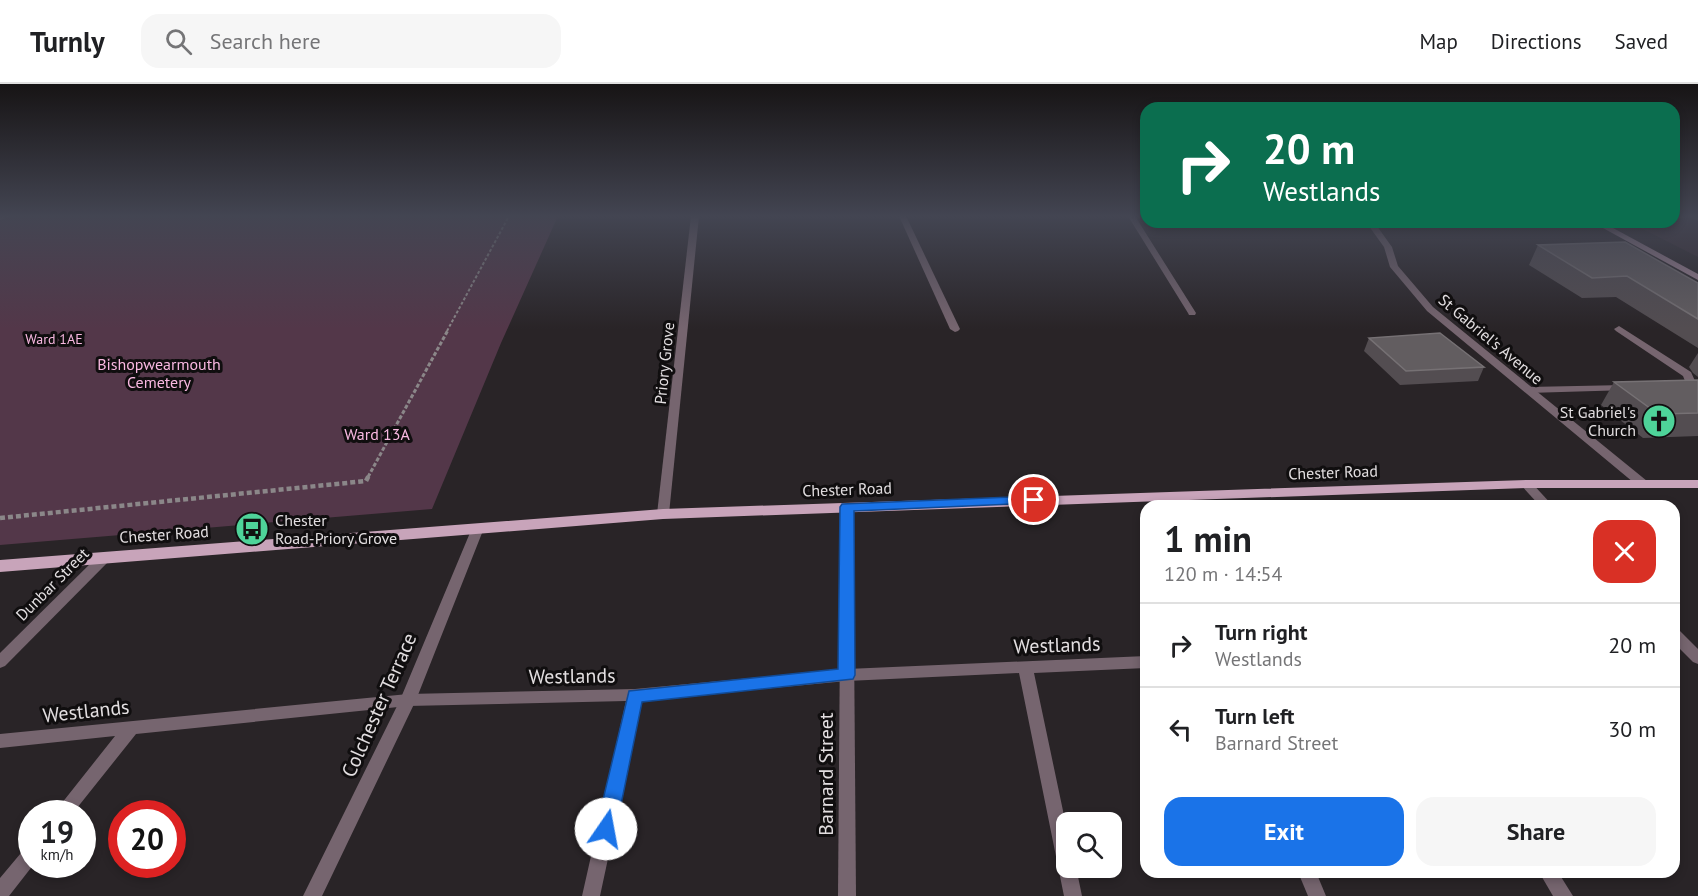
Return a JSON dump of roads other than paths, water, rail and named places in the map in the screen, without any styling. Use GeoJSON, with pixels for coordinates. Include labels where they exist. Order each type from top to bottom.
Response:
{"type":"FeatureCollection","features":[{"type":"Feature","properties":{"kind":"main road","name":"Chester Road"},"geometry":{"type":"LineString","coordinates":[[1174,500],[1526,484],[1698,484]]}},
{"type":"Feature","properties":{"kind":"main road","name":"Chester Road"},"geometry":{"type":"LineString","coordinates":[[0,566],[663,514],[847,507],[1140,501]]}},
{"type":"Feature","properties":{"kind":"street","name":"Priory Grove"},"geometry":{"type":"LineString","coordinates":[[663,514],[691,254]]}},
{"type":"Feature","properties":{"kind":"street"},"geometry":{"type":"LineString","coordinates":[[920,254],[955,330]]}},
{"type":"Feature","properties":{"kind":"street"},"geometry":{"type":"LineString","coordinates":[[1155,254],[1192,313]]}},
{"type":"Feature","properties":{"kind":"street","name":"St Gabriel's Avenue"},"geometry":{"type":"LineString","coordinates":[[1390,254],[1394,267],[1430,309],[1644,484]]}},
{"type":"Feature","properties":{"kind":"street"},"geometry":{"type":"LineString","coordinates":[[1654,254],[1698,278]]}},
{"type":"Feature","properties":{"kind":"street"},"geometry":{"type":"LineString","coordinates":[[1619,329],[1687,374],[1690,381],[1688,384],[1669,387]]}},
{"type":"Feature","properties":{"kind":"street"},"geometry":{"type":"LineString","coordinates":[[1528,390],[1634,388]]}},
{"type":"Feature","properties":{"kind":"street"},"geometry":{"type":"LineString","coordinates":[[1526,484],[1541,500]]}},
{"type":"Feature","properties":{"kind":"street","name":"Barnard Street"},"geometry":{"type":"LineString","coordinates":[[847,507],[847,896]]}},
{"type":"Feature","properties":{"kind":"street","name":"Colchester Terrace"},"geometry":{"type":"LineString","coordinates":[[312,896],[408,700],[478,528]]}},
{"type":"Feature","properties":{"kind":"street","name":"Dunbar Street"},"geometry":{"type":"LineString","coordinates":[[0,662],[105,557]]}},
{"type":"Feature","properties":{"kind":"street"},"geometry":{"type":"LineString","coordinates":[[1680,640],[1698,658]]}},
{"type":"Feature","properties":{"kind":"street","name":"Westlands"},"geometry":{"type":"LineString","coordinates":[[0,741],[408,700],[635,695],[847,675],[1140,662]]}},
{"type":"Feature","properties":{"kind":"street"},"geometry":{"type":"LineString","coordinates":[[1025,667],[1056,814]]}},
{"type":"Feature","properties":{"kind":"street"},"geometry":{"type":"LineString","coordinates":[[591,896],[635,695]]}},
{"type":"Feature","properties":{"kind":"street"},"geometry":{"type":"LineString","coordinates":[[73,800],[131,728]]}},
{"type":"Feature","properties":{"kind":"street"},"geometry":{"type":"LineString","coordinates":[[0,893],[18,870]]}},
{"type":"Feature","properties":{"kind":"street"},"geometry":{"type":"LineString","coordinates":[[1069,878],[1073,896]]}},
{"type":"Feature","properties":{"kind":"street"},"geometry":{"type":"LineString","coordinates":[[1310,878],[1317,896]]}},
{"type":"Feature","properties":{"kind":"street"},"geometry":{"type":"LineString","coordinates":[[1552,878],[1564,896]]}},
{"type":"Feature","properties":{"kind":"place","name":"St Gabriel's Church"},"geometry":{"type":"Point","coordinates":[1659,421]}},
{"type":"Feature","properties":{"kind":"place","name":"Chester Road-Priory Grove"},"geometry":{"type":"Point","coordinates":[252,529]}},
{"type":"Feature","properties":{"kind":"park label","name":"Ward 1AE"},"geometry":{"type":"Point","coordinates":[54,339]}},
{"type":"Feature","properties":{"kind":"park label","name":"Bishopwearmouth Cemetery"},"geometry":{"type":"Point","coordinates":[159,373]}},
{"type":"Feature","properties":{"kind":"park label","name":"Ward 13A"},"geometry":{"type":"Point","coordinates":[377,434]}}]}
